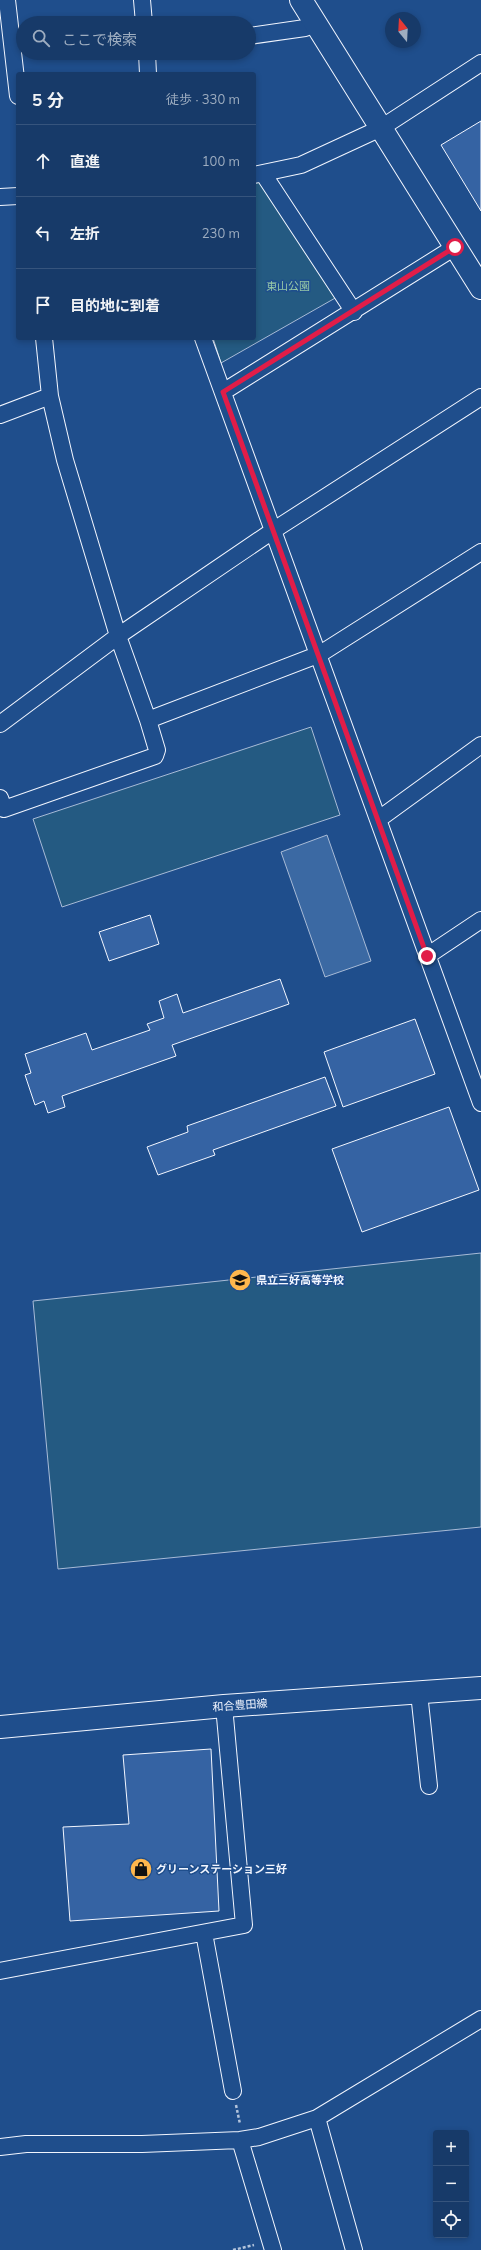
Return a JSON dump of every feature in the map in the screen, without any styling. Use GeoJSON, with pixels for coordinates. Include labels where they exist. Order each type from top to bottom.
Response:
{"type":"FeatureCollection","features":[{"type":"Feature","properties":{"kind":"main road"},"geometry":{"type":"LineString","coordinates":[[301,0],[481,288]]}},
{"type":"Feature","properties":{"kind":"main road","name":"和合豊田線"},"geometry":{"type":"LineString","coordinates":[[0,1727],[224,1706],[481,1688]]}},
{"type":"Feature","properties":{"kind":"street"},"geometry":{"type":"LineString","coordinates":[[7,0],[16,79]]}},
{"type":"Feature","properties":{"kind":"street"},"geometry":{"type":"LineString","coordinates":[[142,0],[143,16]]}},
{"type":"Feature","properties":{"kind":"street"},"geometry":{"type":"LineString","coordinates":[[256,35],[305,28],[316,24]]}},
{"type":"Feature","properties":{"kind":"street"},"geometry":{"type":"LineString","coordinates":[[147,60],[148,72]]}},
{"type":"Feature","properties":{"kind":"street"},"geometry":{"type":"LineString","coordinates":[[354,312],[259,175],[301,165],[381,128],[481,63]]}},
{"type":"Feature","properties":{"kind":"street"},"geometry":{"type":"LineString","coordinates":[[0,197],[16,196]]}},
{"type":"Feature","properties":{"kind":"street"},"geometry":{"type":"LineString","coordinates":[[223,392],[354,312],[455,247]]}},
{"type":"Feature","properties":{"kind":"street"},"geometry":{"type":"LineString","coordinates":[[0,798],[4,809],[155,756],[157,750],[118,636],[65,460],[50,396],[44,340]]}},
{"type":"Feature","properties":{"kind":"street"},"geometry":{"type":"LineString","coordinates":[[204,340],[320,654],[427,956],[480,1097]]}},
{"type":"Feature","properties":{"kind":"street"},"geometry":{"type":"LineString","coordinates":[[0,415],[50,396]]}},
{"type":"Feature","properties":{"kind":"street"},"geometry":{"type":"LineString","coordinates":[[0,724],[118,636],[274,530],[481,397]]}},
{"type":"Feature","properties":{"kind":"street"},"geometry":{"type":"LineString","coordinates":[[148,720],[320,654],[481,552]]}},
{"type":"Feature","properties":{"kind":"street"},"geometry":{"type":"LineString","coordinates":[[379,819],[481,745]]}},
{"type":"Feature","properties":{"kind":"street"},"geometry":{"type":"LineString","coordinates":[[427,956],[481,920]]}},
{"type":"Feature","properties":{"kind":"street"},"geometry":{"type":"LineString","coordinates":[[419,1693],[428,1786]]}},
{"type":"Feature","properties":{"kind":"street"},"geometry":{"type":"LineString","coordinates":[[0,1971],[244,1925],[224,1706]]}},
{"type":"Feature","properties":{"kind":"street"},"geometry":{"type":"LineString","coordinates":[[204,1933],[233,2091]]}},
{"type":"Feature","properties":{"kind":"street"},"geometry":{"type":"LineString","coordinates":[[0,2147],[26,2144],[142,2144],[259,2138],[316,2118],[481,2019]]}},
{"type":"Feature","properties":{"kind":"street"},"geometry":{"type":"LineString","coordinates":[[316,2118],[354,2250]]}},
{"type":"Feature","properties":{"kind":"street"},"geometry":{"type":"LineString","coordinates":[[240,2140],[273,2250]]}},
{"type":"Feature","properties":{"kind":"path"},"geometry":{"type":"LineString","coordinates":[[233,2091],[242,2132],[240,2140]]}},
{"type":"Feature","properties":{"kind":"path"},"geometry":{"type":"LineString","coordinates":[[233,2250],[255,2245]]}},
{"type":"Feature","properties":{"kind":"green space","name":"東山公園"},"geometry":{"type":"Polygon","coordinates":[[[256,181],[259,182],[337,297],[221,363],[214,340],[256,340],[256,181]]]}},
{"type":"Feature","properties":{"kind":"green space"},"geometry":{"type":"Polygon","coordinates":[[[311,727],[340,815],[62,907],[33,819],[311,727]]]}},
{"type":"Feature","properties":{"kind":"green space"},"geometry":{"type":"Polygon","coordinates":[[[481,1253],[481,1527],[58,1569],[33,1301],[481,1253]]]}},
{"type":"Feature","properties":{"kind":"shaded area"},"geometry":{"type":"Polygon","coordinates":[[[327,835],[371,961],[325,977],[281,852],[327,835]]]}},
{"type":"Feature","properties":{"kind":"building"},"geometry":{"type":"Polygon","coordinates":[[[481,121],[481,211],[441,145],[481,121]]]}},
{"type":"Feature","properties":{"kind":"building"},"geometry":{"type":"Polygon","coordinates":[[[150,915],[159,944],[109,961],[99,932],[150,915]]]}},
{"type":"Feature","properties":{"kind":"building"},"geometry":{"type":"Polygon","coordinates":[[[280,979],[289,1004],[172,1045],[176,1056],[62,1096],[65,1107],[48,1113],[44,1101],[35,1105],[25,1075],[31,1073],[25,1054],[86,1033],[92,1050],[150,1030],[147,1024],[164,1018],[159,1001],[177,994],[183,1013],[280,979]]]}},
{"type":"Feature","properties":{"kind":"building"},"geometry":{"type":"Polygon","coordinates":[[[415,1019],[435,1074],[343,1107],[324,1052],[415,1019]]]}},
{"type":"Feature","properties":{"kind":"building"},"geometry":{"type":"Polygon","coordinates":[[[325,1077],[336,1106],[213,1150],[215,1155],[158,1175],[147,1147],[188,1132],[187,1126],[325,1077]]]}},
{"type":"Feature","properties":{"kind":"building"},"geometry":{"type":"Polygon","coordinates":[[[449,1107],[479,1190],[362,1232],[332,1149],[449,1107]]]}},
{"type":"Feature","properties":{"kind":"building","name":"グリーンステーション三好"},"geometry":{"type":"Polygon","coordinates":[[[211,1749],[219,1911],[70,1921],[63,1827],[129,1824],[123,1755],[211,1749]]]}},
{"type":"Feature","properties":{"kind":"place","name":"県立三好高等学校"},"geometry":{"type":"Point","coordinates":[240,1280]}},
{"type":"Feature","properties":{"kind":"place","name":"グリーンステーション三好"},"geometry":{"type":"Point","coordinates":[141,1869]}},
{"type":"Feature","properties":{"kind":"route"},"geometry":{"type":"LineString","coordinates":[[427,956],[320,654],[279,547],[223,392],[354,312],[455,247]]}}]}
